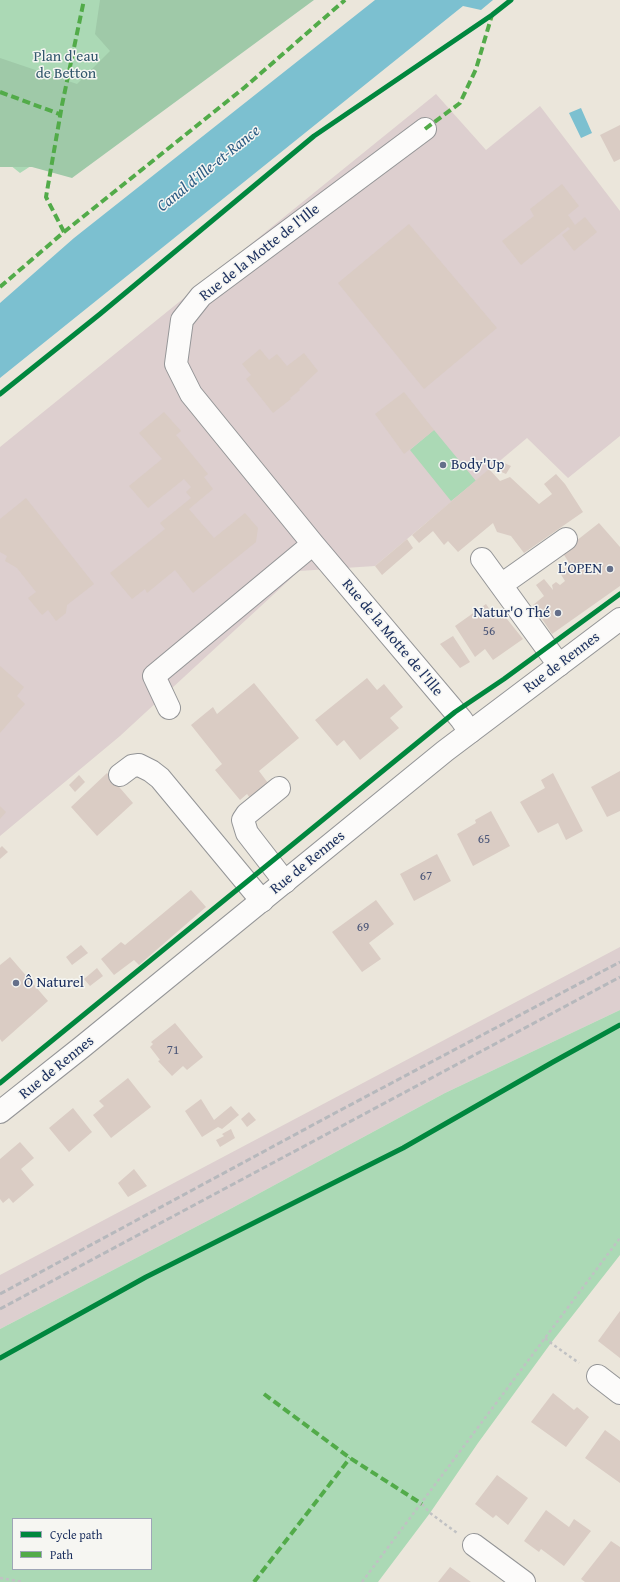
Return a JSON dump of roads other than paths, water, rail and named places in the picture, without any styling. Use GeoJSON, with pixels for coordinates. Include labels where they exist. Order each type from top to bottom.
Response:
{"type":"FeatureCollection","features":[{"type":"Feature","properties":{"kind":"street","name":"Rue de la Motte de l'Ille"},"geometry":{"type":"LineString","coordinates":[[425,129],[201,296],[182,320],[176,364],[191,394],[313,544],[462,719],[470,732]]}},
{"type":"Feature","properties":{"kind":"street"},"geometry":{"type":"LineString","coordinates":[[501,585],[566,539]]}},
{"type":"Feature","properties":{"kind":"street"},"geometry":{"type":"LineString","coordinates":[[169,708],[154,676],[313,544]]}},
{"type":"Feature","properties":{"kind":"street"},"geometry":{"type":"LineString","coordinates":[[482,559],[559,665]]}},
{"type":"Feature","properties":{"kind":"street","name":"Rue de Rennes"},"geometry":{"type":"LineString","coordinates":[[0,1112],[37,1084],[470,732],[620,619]]}},
{"type":"Feature","properties":{"kind":"street"},"geometry":{"type":"LineString","coordinates":[[120,775],[132,766],[139,765],[151,771],[160,778],[262,901]]}},
{"type":"Feature","properties":{"kind":"street"},"geometry":{"type":"LineString","coordinates":[[279,788],[246,814],[243,820],[243,825],[247,833],[285,882]]}},
{"type":"Feature","properties":{"kind":"street"},"geometry":{"type":"LineString","coordinates":[[598,1376],[620,1393]]}},
{"type":"Feature","properties":{"kind":"street"},"geometry":{"type":"LineString","coordinates":[[474,1545],[521,1581]]}},
{"type":"Feature","properties":{"kind":"water","name":"Canal d'Ille-et-Rance"},"geometry":{"type":"Polygon","coordinates":[[[375,0],[493,0],[481,10],[463,6],[0,378],[0,303],[74,238],[375,0]]]}},
{"type":"Feature","properties":{"kind":"water"},"geometry":{"type":"Polygon","coordinates":[[[581,108],[592,133],[581,138],[569,113],[581,108]]]}},
{"type":"Feature","properties":{"kind":"railway"},"geometry":{"type":"LineString","coordinates":[[0,1294],[335,1113],[620,962]]}},
{"type":"Feature","properties":{"kind":"railway"},"geometry":{"type":"LineString","coordinates":[[0,1309],[620,977]]}},
{"type":"Feature","properties":{"kind":"place","name":"Body'Up"},"geometry":{"type":"Point","coordinates":[443,465]}},
{"type":"Feature","properties":{"kind":"place","name":"L’OPEN"},"geometry":{"type":"Point","coordinates":[610,569]}},
{"type":"Feature","properties":{"kind":"place","name":"Natur'O Thé"},"geometry":{"type":"Point","coordinates":[558,613]}},
{"type":"Feature","properties":{"kind":"place","name":"Ô Naturel"},"geometry":{"type":"Point","coordinates":[16,983]}},
{"type":"Feature","properties":{"kind":"park label","name":"Plan d'eau de Betton"},"geometry":{"type":"Point","coordinates":[66,66]}}]}
